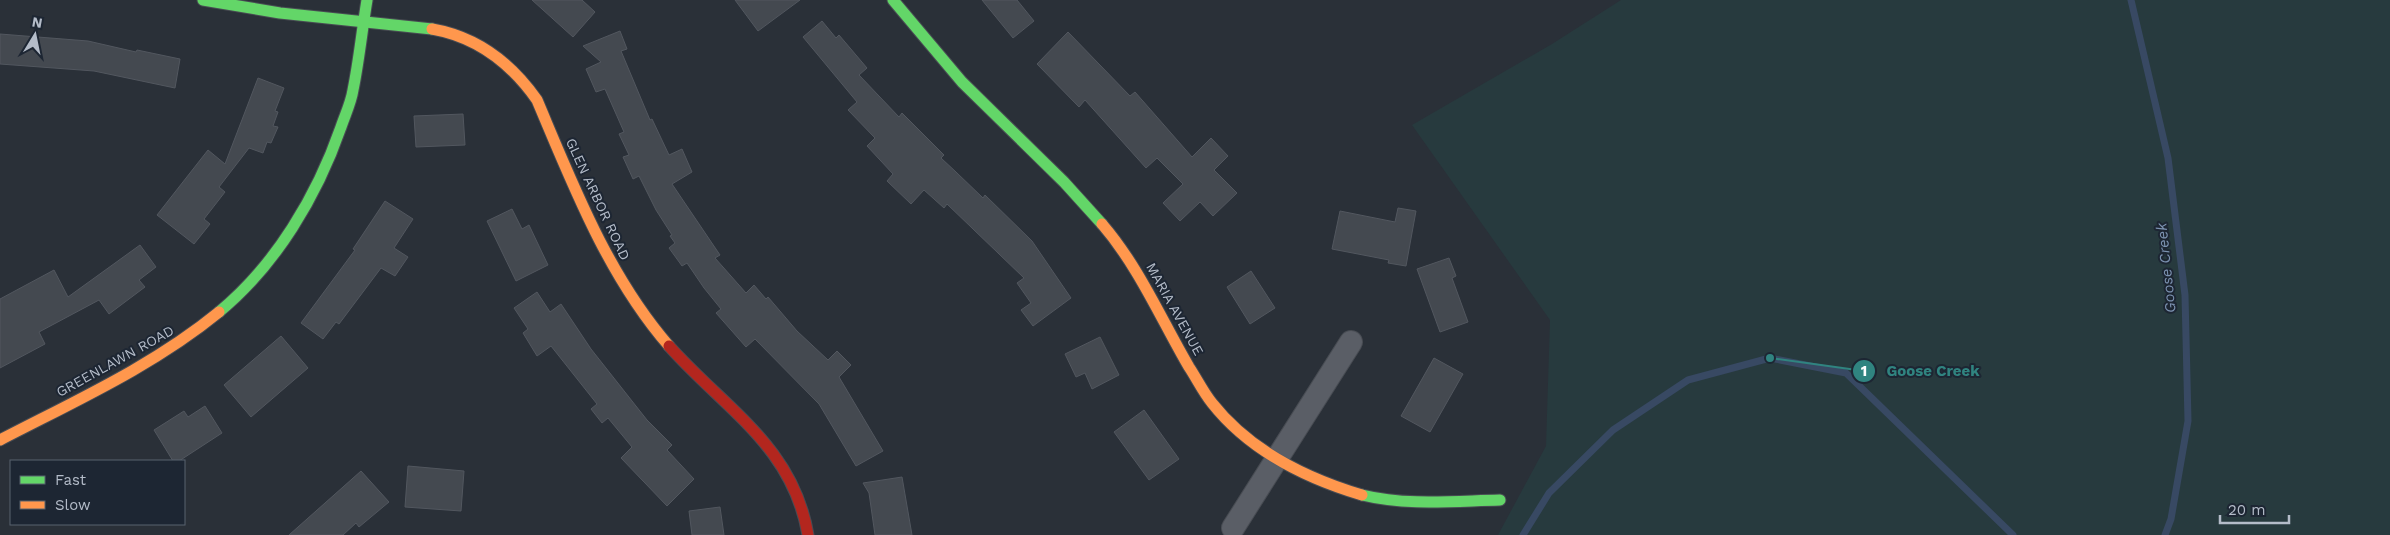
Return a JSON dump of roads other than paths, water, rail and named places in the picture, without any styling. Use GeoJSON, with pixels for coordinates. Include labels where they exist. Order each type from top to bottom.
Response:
{"type":"FeatureCollection","features":[{"type":"Feature","properties":{"kind":"street","name":"GLEN ARBOR ROAD"},"geometry":{"type":"LineString","coordinates":[[203,0],[286,14],[444,31],[464,37],[495,54],[526,84],[537,100],[582,208],[614,268],[647,318],[698,377],[768,444],[791,482],[802,506],[808,535]]}},
{"type":"Feature","properties":{"kind":"street","name":"GREENLAWN ROAD"},"geometry":{"type":"LineString","coordinates":[[0,440],[145,364],[188,337],[232,301],[270,259],[305,208],[330,158],[353,92],[367,0]]}},
{"type":"Feature","properties":{"kind":"street","name":"MARIA AVENUE"},"geometry":{"type":"LineString","coordinates":[[893,0],[985,104],[1090,209],[1119,244],[1152,296],[1186,361],[1212,402],[1248,438],[1308,477],[1340,489],[1384,499],[1418,502],[1500,500]]}},
{"type":"Feature","properties":{"kind":"street"},"geometry":{"type":"LineString","coordinates":[[1233,528],[1351,342]]}},
{"type":"Feature","properties":{"kind":"waterway","name":"Goose Creek"},"geometry":{"type":"LineString","coordinates":[[2131,0],[2168,158],[2185,295],[2188,421],[2171,519],[2165,535]]}},
{"type":"Feature","properties":{"kind":"waterway","name":"Goose Creek"},"geometry":{"type":"LineString","coordinates":[[1523,535],[1549,493],[1613,430],[1688,380],[1770,358],[1846,373],[2013,535]]}},
{"type":"Feature","properties":{"kind":"place","name":"Goose Creek"},"geometry":{"type":"Point","coordinates":[1770,358]}}]}
